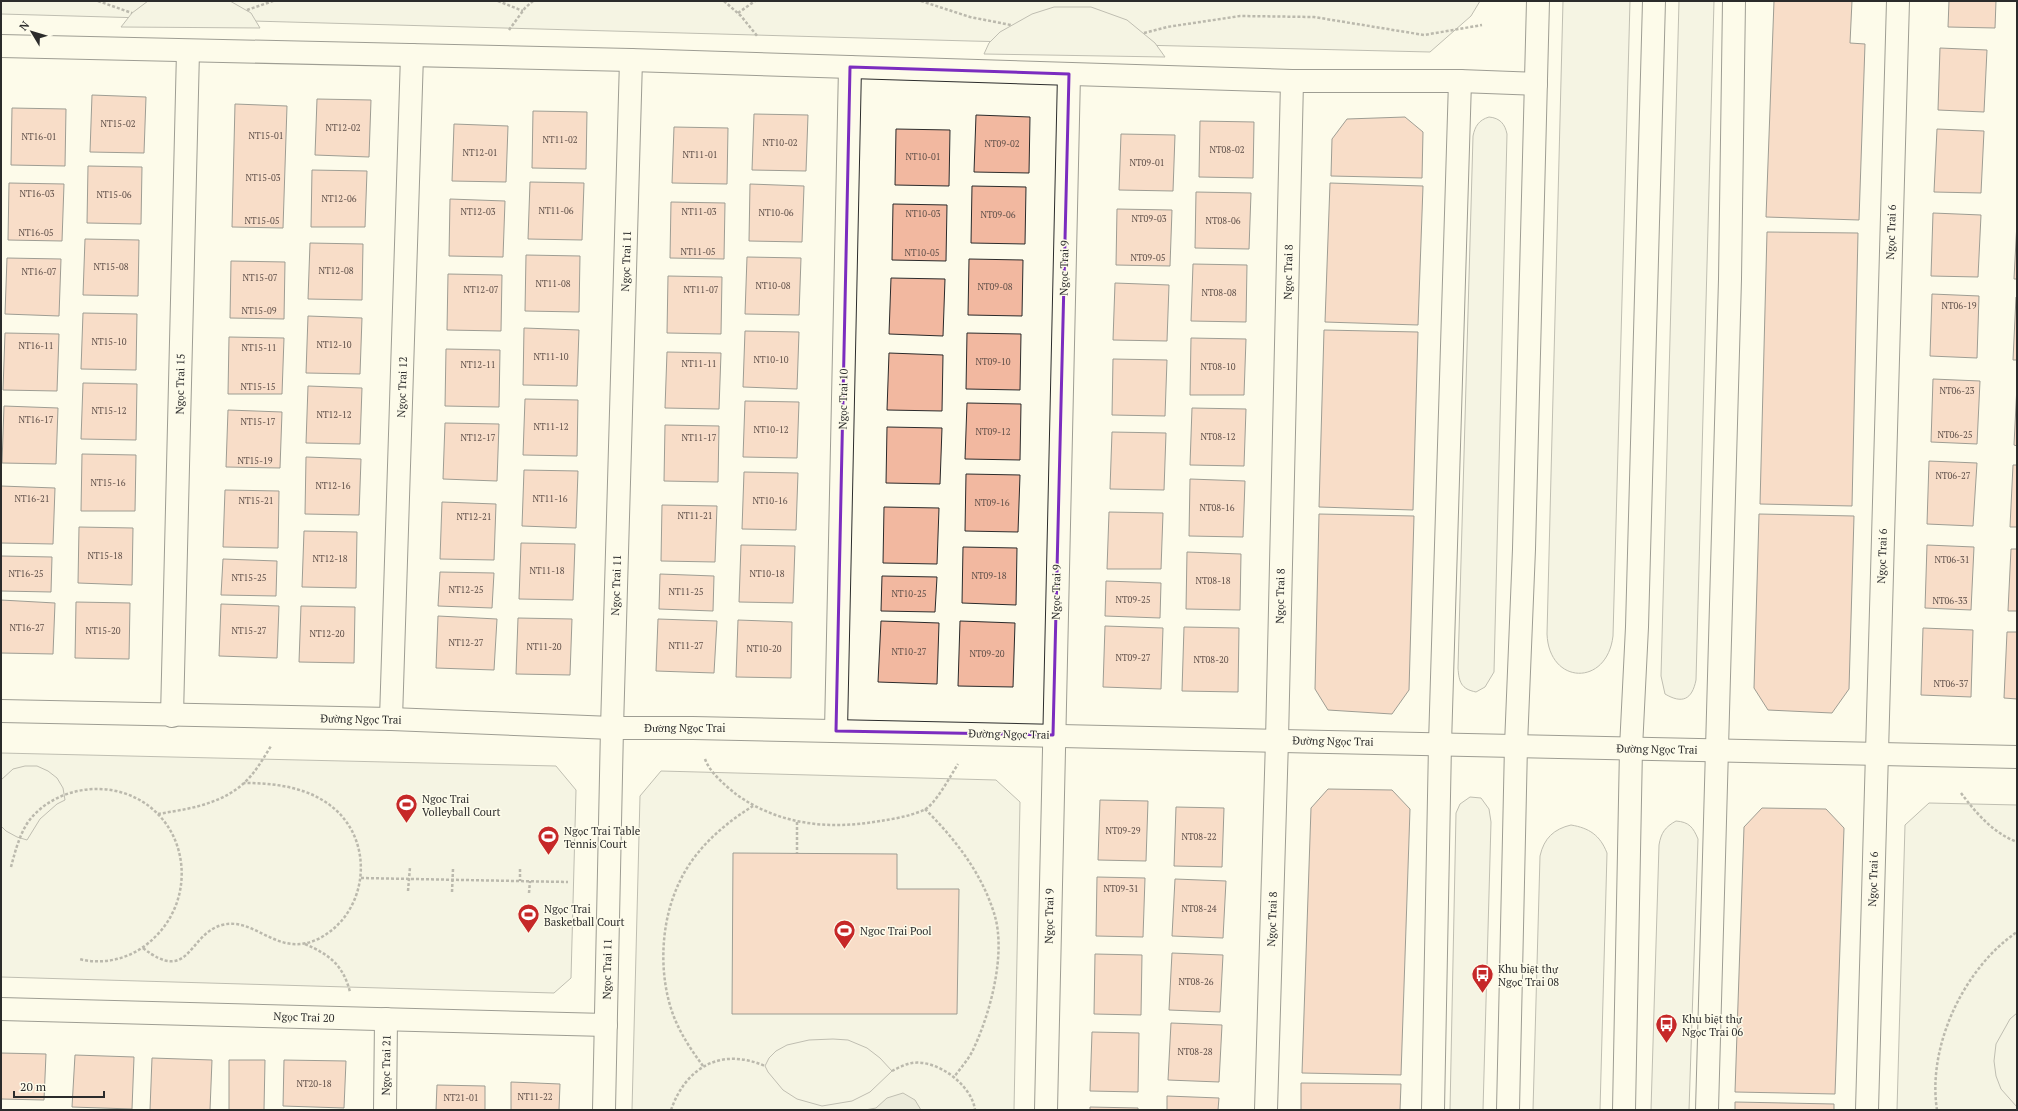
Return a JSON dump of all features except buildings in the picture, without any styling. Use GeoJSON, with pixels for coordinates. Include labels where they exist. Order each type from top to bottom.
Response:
{"type":"FeatureCollection","features":[{"type":"Feature","properties":{"kind":"street"},"geometry":{"type":"LineString","coordinates":[[1508,1110],[1516,745],[1524,557],[1538,1]]}},
{"type":"Feature","properties":{"kind":"street"},"geometry":{"type":"LineString","coordinates":[[1624,1110],[1631,748],[1637,619],[1654,1]]}},
{"type":"Feature","properties":{"kind":"street"},"geometry":{"type":"LineString","coordinates":[[1707,1110],[1730,280],[1734,1]]}},
{"type":"Feature","properties":{"kind":"street","name":"Ngọc Trai 6"},"geometry":{"type":"LineString","coordinates":[[1867,1110],[1898,1]]}},
{"type":"Feature","properties":{"kind":"street"},"geometry":{"type":"LineString","coordinates":[[1,46],[631,60],[1292,81],[1460,81],[1536,84]]}},
{"type":"Feature","properties":{"kind":"street","name":"Ngọc Trai 15"},"geometry":{"type":"LineString","coordinates":[[172,716],[188,51]]}},
{"type":"Feature","properties":{"kind":"street","name":"Ngọc Trai 12"},"geometry":{"type":"LineString","coordinates":[[391,720],[412,55]]}},
{"type":"Feature","properties":{"kind":"street","name":"Ngọc Trai 11"},"geometry":{"type":"LineString","coordinates":[[604,1110],[612,728],[631,60]]}},
{"type":"Feature","properties":{"kind":"street","name":"Ngọc Trai 10"},"geometry":{"type":"LineString","coordinates":[[836,731],[850,67]]}},
{"type":"Feature","properties":{"kind":"street","name":"Ngọc Trai 9"},"geometry":{"type":"LineString","coordinates":[[1046,1110],[1053,736],[1069,74]]}},
{"type":"Feature","properties":{"kind":"street","name":"Ngọc Trai 8"},"geometry":{"type":"LineString","coordinates":[[1266,1110],[1277,740],[1292,81]]}},
{"type":"Feature","properties":{"kind":"street"},"geometry":{"type":"LineString","coordinates":[[1433,1110],[1440,744],[1460,81]]}},
{"type":"Feature","properties":{"kind":"street","name":"Đường Ngọc Trai"},"geometry":{"type":"LineString","coordinates":[[1,711],[391,720],[612,728],[1277,740],[1877,755],[2017,757]]}},
{"type":"Feature","properties":{"kind":"street","name":"Ngọc Trai 20"},"geometry":{"type":"LineString","coordinates":[[1,1009],[606,1025]]}},
{"type":"Feature","properties":{"kind":"street","name":"Ngọc Trai 21"},"geometry":{"type":"LineString","coordinates":[[385,1110],[386,1019]]}},
{"type":"Feature","properties":{"kind":"path"},"geometry":{"type":"LineString","coordinates":[[98,1],[132,13]]}},
{"type":"Feature","properties":{"kind":"path"},"geometry":{"type":"LineString","coordinates":[[247,10],[273,1]]}},
{"type":"Feature","properties":{"kind":"path"},"geometry":{"type":"LineString","coordinates":[[498,1],[523,11]]}},
{"type":"Feature","properties":{"kind":"path"},"geometry":{"type":"LineString","coordinates":[[505,35],[523,11],[533,1]]}},
{"type":"Feature","properties":{"kind":"path"},"geometry":{"type":"LineString","coordinates":[[724,1],[738,13],[762,42]]}},
{"type":"Feature","properties":{"kind":"path"},"geometry":{"type":"LineString","coordinates":[[738,13],[754,1]]}},
{"type":"Feature","properties":{"kind":"path"},"geometry":{"type":"LineString","coordinates":[[921,1],[970,17],[1011,25]]}},
{"type":"Feature","properties":{"kind":"path"},"geometry":{"type":"LineString","coordinates":[[1144,33],[1167,27],[1240,16],[1314,17],[1424,35],[1482,25]]}},
{"type":"Feature","properties":{"kind":"path"},"geometry":{"type":"LineString","coordinates":[[157,814],[214,802],[244,783],[271,746]]}},
{"type":"Feature","properties":{"kind":"path"},"geometry":{"type":"LineString","coordinates":[[705,759],[726,786],[753,806],[781,818],[797,822],[832,826],[863,824],[892,819],[925,809],[941,791],[958,764]]}},
{"type":"Feature","properties":{"kind":"path"},"geometry":{"type":"LineString","coordinates":[[244,783],[286,785],[303,791],[322,801],[339,814],[352,831],[360,851],[362,878],[360,887],[350,910],[337,926],[321,937],[305,944]]}},
{"type":"Feature","properties":{"kind":"path"},"geometry":{"type":"LineString","coordinates":[[11,867],[19,838],[29,822],[47,804],[64,794],[85,789],[113,792],[143,802],[157,814],[169,828],[178,844],[183,868],[182,888],[176,910],[161,932],[143,948],[112,960],[94,962],[79,959]]}},
{"type":"Feature","properties":{"kind":"path"},"geometry":{"type":"LineString","coordinates":[[1961,792],[1974,810],[1990,825],[2009,839],[2017,842]]}},
{"type":"Feature","properties":{"kind":"path"},"geometry":{"type":"LineString","coordinates":[[703,1066],[688,1046],[674,1016],[664,978],[664,947],[669,912],[680,881],[696,856],[718,830],[753,806]]}},
{"type":"Feature","properties":{"kind":"path"},"geometry":{"type":"LineString","coordinates":[[925,809],[960,847],[981,881],[994,914],[998,948],[995,982],[986,1017],[971,1054],[954,1077]]}},
{"type":"Feature","properties":{"kind":"path"},"geometry":{"type":"LineString","coordinates":[[797,822],[797,854]]}},
{"type":"Feature","properties":{"kind":"path"},"geometry":{"type":"LineString","coordinates":[[408,891],[410,867]]}},
{"type":"Feature","properties":{"kind":"path"},"geometry":{"type":"LineString","coordinates":[[452,892],[453,869]]}},
{"type":"Feature","properties":{"kind":"path"},"geometry":{"type":"LineString","coordinates":[[520,869],[520,881]]}},
{"type":"Feature","properties":{"kind":"path"},"geometry":{"type":"LineString","coordinates":[[362,878],[568,882]]}},
{"type":"Feature","properties":{"kind":"path"},"geometry":{"type":"LineString","coordinates":[[529,893],[530,881]]}},
{"type":"Feature","properties":{"kind":"path"},"geometry":{"type":"LineString","coordinates":[[143,948],[155,958],[166,961],[182,959],[208,932],[223,925],[237,925],[251,928],[284,943],[305,944],[320,951],[342,970],[350,995]]}},
{"type":"Feature","properties":{"kind":"path"},"geometry":{"type":"LineString","coordinates":[[1937,1110],[1936,1071],[1940,1045],[1950,1014],[1968,982],[1992,954],[2017,932]]}},
{"type":"Feature","properties":{"kind":"path"},"geometry":{"type":"LineString","coordinates":[[671,1110],[676,1095],[686,1080],[703,1066],[715,1060],[737,1058],[756,1062],[765,1066]]}},
{"type":"Feature","properties":{"kind":"path"},"geometry":{"type":"LineString","coordinates":[[892,1071],[913,1063],[934,1066],[950,1072],[965,1089],[974,1104],[975,1110]]}},
{"type":"Feature","properties":{"kind":"highlighted area"},"geometry":{"type":"Polygon","coordinates":[[[850,67],[1069,74],[1053,735],[836,731],[850,67]]]}},
{"type":"Feature","properties":{"kind":"shaded area"},"geometry":{"type":"Polygon","coordinates":[[[1,1],[1480,1],[1471,16],[1430,52],[970,41],[1,14],[1,1]]]}},
{"type":"Feature","properties":{"kind":"shaded area"},"geometry":{"type":"Polygon","coordinates":[[[148,1],[230,1],[251,13],[260,28],[121,27],[132,13],[148,1]]]}},
{"type":"Feature","properties":{"kind":"shaded area"},"geometry":{"type":"Polygon","coordinates":[[[1563,1],[1630,1],[1613,636],[1609,653],[1600,664],[1590,671],[1578,673],[1567,670],[1557,663],[1550,651],[1547,634],[1563,1]]]}},
{"type":"Feature","properties":{"kind":"shaded area"},"geometry":{"type":"Polygon","coordinates":[[[1679,1],[1714,1],[1696,680],[1689,696],[1676,699],[1665,694],[1661,676],[1679,1]]]}},
{"type":"Feature","properties":{"kind":"shaded area"},"geometry":{"type":"Polygon","coordinates":[[[1054,7],[1091,7],[1127,20],[1155,43],[1165,57],[984,54],[989,43],[1000,32],[1032,14],[1054,7]]]}},
{"type":"Feature","properties":{"kind":"shaded area"},"geometry":{"type":"Polygon","coordinates":[[[1489,117],[1499,120],[1505,127],[1507,134],[1494,672],[1485,687],[1476,692],[1464,687],[1460,681],[1458,668],[1473,136],[1478,124],[1489,117]]]}},
{"type":"Feature","properties":{"kind":"shaded area"},"geometry":{"type":"Polygon","coordinates":[[[1,753],[556,766],[576,790],[571,978],[554,993],[1,977],[1,753]]]}},
{"type":"Feature","properties":{"kind":"shaded area"},"geometry":{"type":"Polygon","coordinates":[[[25,766],[37,766],[48,771],[57,778],[63,788],[65,800],[57,804],[40,819],[27,840],[17,837],[6,831],[1,826],[1,780],[13,769],[25,766]]]}},
{"type":"Feature","properties":{"kind":"shaded area"},"geometry":{"type":"Polygon","coordinates":[[[661,771],[996,780],[1020,802],[1014,1110],[632,1110],[640,796],[661,771]]]}},
{"type":"Feature","properties":{"kind":"shaded area"},"geometry":{"type":"Polygon","coordinates":[[[1470,797],[1481,798],[1489,809],[1491,822],[1483,1110],[1450,1110],[1456,813],[1460,804],[1470,797]]]}},
{"type":"Feature","properties":{"kind":"shaded area"},"geometry":{"type":"Polygon","coordinates":[[[1929,803],[2017,805],[2017,1110],[1897,1110],[1905,825],[1929,803]]]}},
{"type":"Feature","properties":{"kind":"shaded area"},"geometry":{"type":"Polygon","coordinates":[[[1676,821],[1690,826],[1698,839],[1689,1110],[1651,1110],[1659,845],[1664,831],[1676,821]]]}},
{"type":"Feature","properties":{"kind":"shaded area"},"geometry":{"type":"Polygon","coordinates":[[[1571,825],[1583,828],[1593,833],[1601,841],[1607,853],[1600,1110],[1533,1110],[1540,856],[1544,844],[1551,835],[1560,829],[1571,825]]]}},
{"type":"Feature","properties":{"kind":"shaded area"},"geometry":{"type":"Polygon","coordinates":[[[2017,1013],[2017,1107],[2001,1089],[1996,1076],[1994,1061],[1996,1044],[2010,1019],[2017,1013]]]}},
{"type":"Feature","properties":{"kind":"shaded area"},"geometry":{"type":"Polygon","coordinates":[[[809,1040],[848,1040],[867,1048],[880,1058],[892,1071],[870,1092],[852,1101],[822,1106],[797,1099],[783,1090],[765,1066],[769,1058],[776,1051],[787,1045],[809,1040]]]}},
{"type":"Feature","properties":{"kind":"shaded area"},"geometry":{"type":"Polygon","coordinates":[[[903,1093],[915,1100],[921,1110],[865,1110],[876,1108],[887,1098],[903,1093]]]}},
{"type":"Feature","properties":{"kind":"place","name":"Ngoc Trai Volleyball Court"},"geometry":{"type":"Point","coordinates":[406,824]}},
{"type":"Feature","properties":{"kind":"place","name":"Ngọc Trai Table Tennis Court"},"geometry":{"type":"Point","coordinates":[549,856]}},
{"type":"Feature","properties":{"kind":"place","name":"Ngọc Trai Basketball Court"},"geometry":{"type":"Point","coordinates":[529,934]}},
{"type":"Feature","properties":{"kind":"place","name":"Ngoc Trai Pool"},"geometry":{"type":"Point","coordinates":[845,950]}},
{"type":"Feature","properties":{"kind":"place","name":"Khu biệt thự Ngọc Trai 08"},"geometry":{"type":"Point","coordinates":[1482,994]}},
{"type":"Feature","properties":{"kind":"place","name":"Khu biệt thự Ngọc Trai 06"},"geometry":{"type":"Point","coordinates":[1667,1044]}}]}
